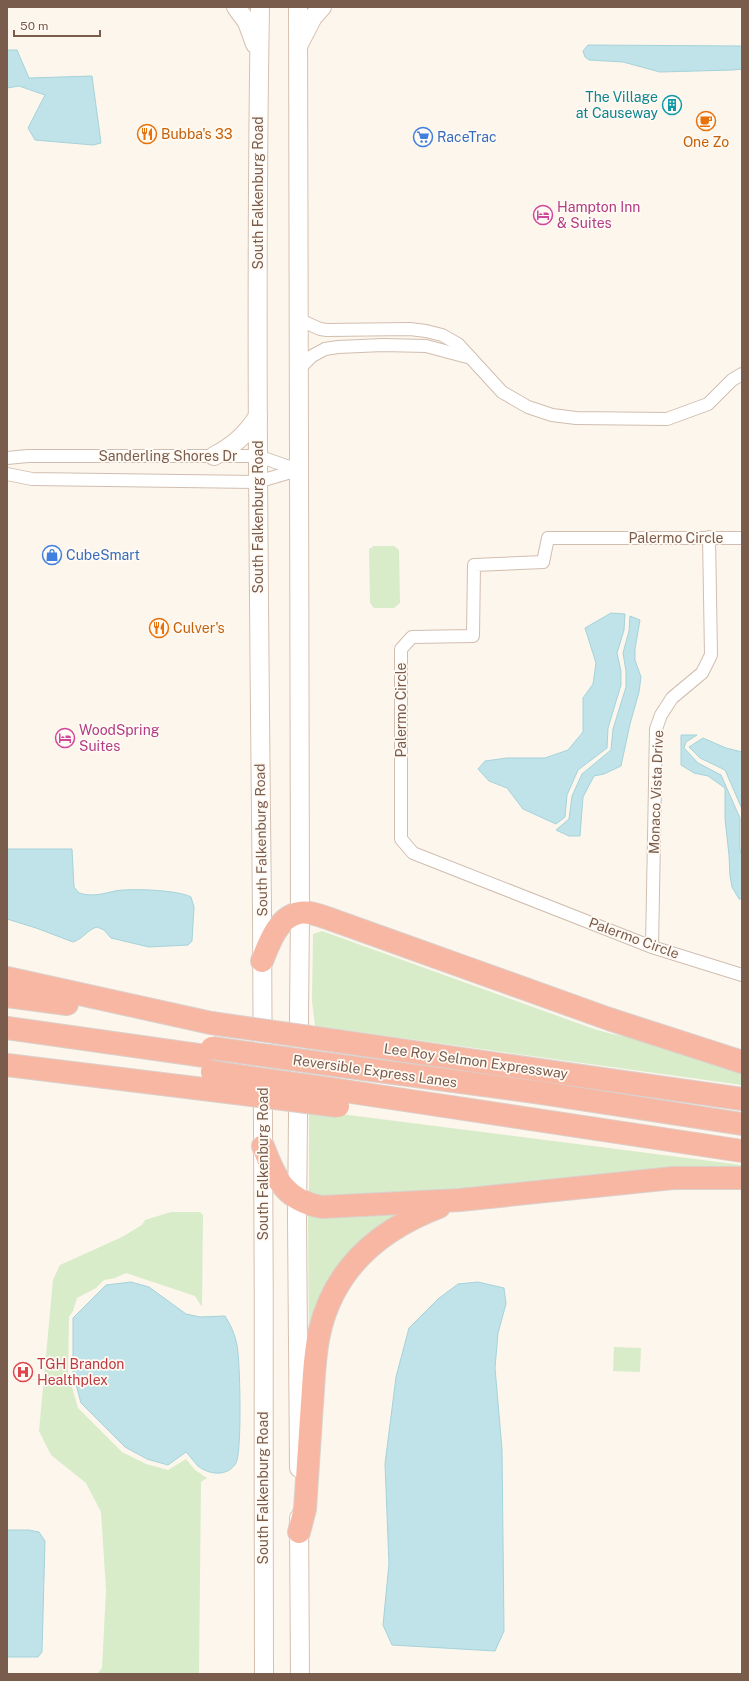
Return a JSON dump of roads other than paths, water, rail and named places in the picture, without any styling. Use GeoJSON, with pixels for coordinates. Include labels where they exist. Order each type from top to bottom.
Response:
{"type":"FeatureCollection","features":[{"type":"Feature","properties":{"kind":"highway"},"geometry":{"type":"LineString","coordinates":[[262,961],[270,940],[287,919],[300,912],[310,913],[609,1019],[742,1062]]}},
{"type":"Feature","properties":{"kind":"highway"},"geometry":{"type":"LineString","coordinates":[[7,978],[211,1023]]}},
{"type":"Feature","properties":{"kind":"highway"},"geometry":{"type":"LineString","coordinates":[[7,996],[211,1023]]}},
{"type":"Feature","properties":{"kind":"highway"},"geometry":{"type":"LineString","coordinates":[[7,1018],[212,1067]]}},
{"type":"Feature","properties":{"kind":"highway","name":"Lee Roy Selmon Expressway"},"geometry":{"type":"LineString","coordinates":[[211,1023],[742,1099]]}},
{"type":"Feature","properties":{"kind":"highway"},"geometry":{"type":"LineString","coordinates":[[7,1028],[212,1067]]}},
{"type":"Feature","properties":{"kind":"highway"},"geometry":{"type":"LineString","coordinates":[[7,1043],[212,1067],[341,1085],[610,1131],[742,1151]]}},
{"type":"Feature","properties":{"kind":"highway"},"geometry":{"type":"LineString","coordinates":[[7,1065],[212,1067]]}},
{"type":"Feature","properties":{"kind":"highway","name":"Reversible Express Lanes"},"geometry":{"type":"LineString","coordinates":[[341,1085],[502,1088],[742,1124]]}},
{"type":"Feature","properties":{"kind":"highway"},"geometry":{"type":"LineString","coordinates":[[263,1146],[282,1187],[297,1200],[311,1205],[328,1207],[460,1200],[655,1180],[742,1178]]}},
{"type":"Feature","properties":{"kind":"highway"},"geometry":{"type":"LineString","coordinates":[[299,1532],[305,1509],[317,1345],[324,1317],[335,1292],[358,1258],[386,1233],[419,1214],[460,1200]]}},
{"type":"Feature","properties":{"kind":"street"},"geometry":{"type":"LineString","coordinates":[[236,7],[247,22],[254,40],[259,82]]}},
{"type":"Feature","properties":{"kind":"street","name":"South Falkenburg Road"},"geometry":{"type":"LineString","coordinates":[[260,7],[257,482],[262,961],[264,1674]]}},
{"type":"Feature","properties":{"kind":"street"},"geometry":{"type":"LineString","coordinates":[[298,7],[300,912],[297,1200],[300,1674]]}},
{"type":"Feature","properties":{"kind":"street"},"geometry":{"type":"LineString","coordinates":[[298,49],[307,28],[322,7]]}},
{"type":"Feature","properties":{"kind":"street"},"geometry":{"type":"LineString","coordinates":[[298,319],[320,329],[327,330],[410,329],[442,335],[458,344],[473,358],[502,392],[528,407],[552,415],[576,418],[667,419],[708,404],[732,380],[742,374]]}},
{"type":"Feature","properties":{"kind":"street"},"geometry":{"type":"LineString","coordinates":[[298,370],[312,356],[325,349],[338,347],[383,345],[426,346],[473,358]]}},
{"type":"Feature","properties":{"kind":"street"},"geometry":{"type":"LineString","coordinates":[[214,456],[226,450],[242,437],[258,416]]}},
{"type":"Feature","properties":{"kind":"street","name":"Sanderling Shores Dr"},"geometry":{"type":"LineString","coordinates":[[7,458],[28,456],[258,456],[298,470]]}},
{"type":"Feature","properties":{"kind":"street","name":"Sanderling Shores Dr"},"geometry":{"type":"LineString","coordinates":[[7,474],[32,479],[257,482],[298,470]]}},
{"type":"Feature","properties":{"kind":"street","name":"Monaco Vista Drive"},"geometry":{"type":"LineString","coordinates":[[652,947],[656,730],[661,715],[672,698],[702,673],[711,655],[709,537]]}},
{"type":"Feature","properties":{"kind":"street","name":"Palermo Circle"},"geometry":{"type":"LineString","coordinates":[[742,538],[548,538],[544,562],[474,565],[473,636],[412,637],[401,649],[401,839],[413,853],[652,947],[742,975]]}},
{"type":"Feature","properties":{"kind":"water"},"geometry":{"type":"Polygon","coordinates":[[[588,45],[742,46],[742,69],[660,72],[623,62],[589,60],[585,57],[583,51],[588,45]]]}},
{"type":"Feature","properties":{"kind":"water"},"geometry":{"type":"Polygon","coordinates":[[[7,50],[17,50],[29,78],[92,76],[101,143],[93,145],[35,140],[28,128],[45,95],[19,86],[7,88],[7,50]]]}},
{"type":"Feature","properties":{"kind":"water"},"geometry":{"type":"Polygon","coordinates":[[[611,613],[625,614],[624,630],[617,653],[621,671],[621,685],[608,728],[607,748],[578,770],[567,795],[565,817],[556,824],[523,809],[507,788],[489,781],[478,769],[485,761],[507,758],[545,758],[568,750],[583,732],[583,698],[593,684],[596,663],[585,628],[611,613]]]}},
{"type":"Feature","properties":{"kind":"water"},"geometry":{"type":"Polygon","coordinates":[[[630,616],[640,620],[635,649],[635,660],[641,677],[639,692],[621,766],[604,774],[594,776],[583,797],[580,836],[569,836],[556,830],[569,819],[572,796],[582,774],[611,750],[613,729],[626,687],[626,671],[623,653],[629,631],[630,616]]]}},
{"type":"Feature","properties":{"kind":"water"},"geometry":{"type":"Polygon","coordinates":[[[681,735],[697,735],[686,742],[684,748],[698,763],[721,775],[740,818],[742,899],[739,899],[732,887],[730,876],[725,819],[725,788],[708,776],[694,773],[681,765],[681,735]]]}},
{"type":"Feature","properties":{"kind":"water"},"geometry":{"type":"Polygon","coordinates":[[[703,738],[726,748],[742,752],[742,809],[725,770],[700,758],[689,747],[703,738]]]}},
{"type":"Feature","properties":{"kind":"water"},"geometry":{"type":"Polygon","coordinates":[[[7,849],[72,849],[74,887],[79,893],[93,895],[122,890],[142,890],[166,891],[191,897],[194,907],[192,941],[188,945],[149,947],[111,938],[104,930],[97,927],[73,942],[7,919],[7,849]]]}},
{"type":"Feature","properties":{"kind":"water"},"geometry":{"type":"Polygon","coordinates":[[[131,1282],[149,1287],[186,1314],[200,1317],[225,1316],[230,1324],[234,1333],[239,1362],[240,1410],[238,1456],[233,1468],[228,1471],[213,1473],[202,1469],[186,1452],[168,1465],[147,1459],[125,1447],[81,1403],[73,1373],[73,1318],[106,1285],[131,1282]]]}},
{"type":"Feature","properties":{"kind":"water"},"geometry":{"type":"Polygon","coordinates":[[[478,1282],[504,1288],[506,1304],[498,1333],[495,1368],[502,1449],[504,1631],[495,1651],[392,1645],[383,1625],[389,1564],[385,1464],[396,1377],[409,1328],[438,1299],[458,1284],[478,1282]]]}},
{"type":"Feature","properties":{"kind":"water"},"geometry":{"type":"Polygon","coordinates":[[[7,1530],[29,1530],[39,1532],[45,1541],[42,1652],[38,1657],[7,1657],[7,1530]]]}},
{"type":"Feature","properties":{"kind":"place","name":"The Village at Causeway"},"geometry":{"type":"Point","coordinates":[672,105]}},
{"type":"Feature","properties":{"kind":"place","name":"One Zo"},"geometry":{"type":"Point","coordinates":[706,121]}},
{"type":"Feature","properties":{"kind":"place","name":"Bubba's 33"},"geometry":{"type":"Point","coordinates":[147,134]}},
{"type":"Feature","properties":{"kind":"place","name":"RaceTrac"},"geometry":{"type":"Point","coordinates":[423,137]}},
{"type":"Feature","properties":{"kind":"place","name":"Hampton Inn & Suites"},"geometry":{"type":"Point","coordinates":[543,215]}},
{"type":"Feature","properties":{"kind":"place","name":"CubeSmart"},"geometry":{"type":"Point","coordinates":[52,555]}},
{"type":"Feature","properties":{"kind":"place","name":"Culver's"},"geometry":{"type":"Point","coordinates":[159,628]}},
{"type":"Feature","properties":{"kind":"place","name":"WoodSpring Suites"},"geometry":{"type":"Point","coordinates":[65,738]}},
{"type":"Feature","properties":{"kind":"place","name":"TGH Brandon Healthplex"},"geometry":{"type":"Point","coordinates":[23,1372]}}]}
